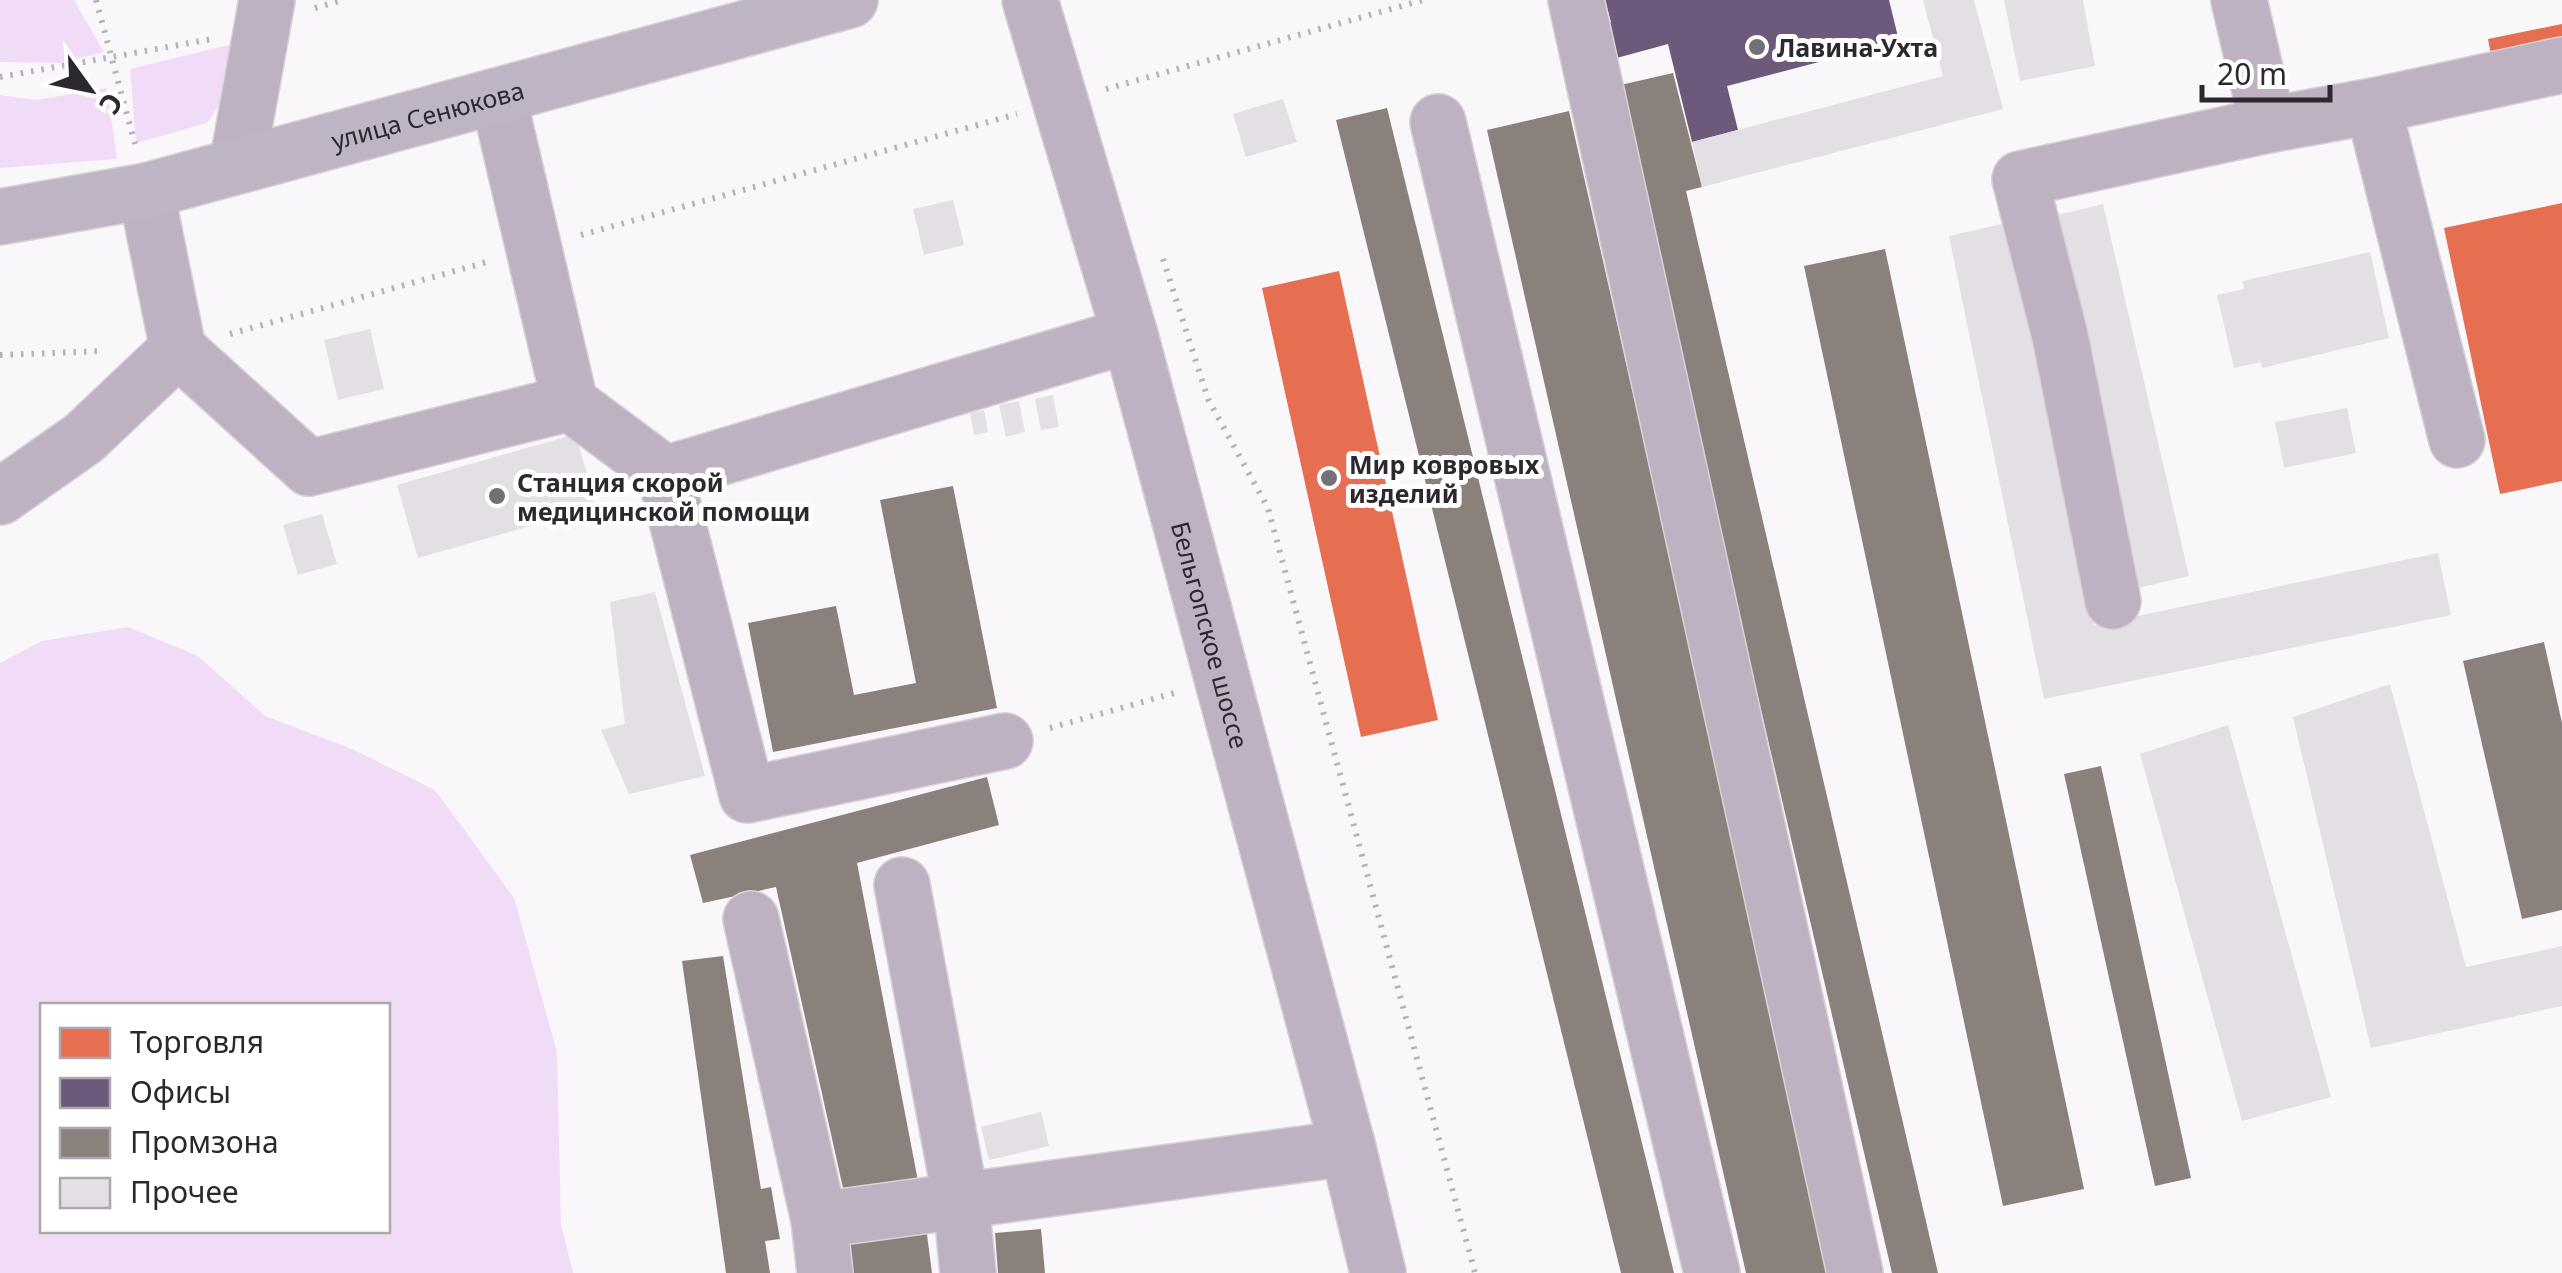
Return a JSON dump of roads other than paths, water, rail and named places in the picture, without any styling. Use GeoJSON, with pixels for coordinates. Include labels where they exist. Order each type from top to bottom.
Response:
{"type":"FeatureCollection","features":[{"type":"Feature","properties":{"kind":"main road","name":"улица Сенюкова"},"geometry":{"type":"LineString","coordinates":[[0,217],[146,191],[850,0]]}},
{"type":"Feature","properties":{"kind":"street","name":"Бельгопское шоссе"},"geometry":{"type":"LineString","coordinates":[[1030,0],[1083,95],[1130,335],[1378,1273]]}},
{"type":"Feature","properties":{"kind":"street"},"geometry":{"type":"LineString","coordinates":[[1576,0],[1855,1273]]}},
{"type":"Feature","properties":{"kind":"street"},"geometry":{"type":"LineString","coordinates":[[2239,0],[2268,124]]}},
{"type":"Feature","properties":{"kind":"street"},"geometry":{"type":"LineString","coordinates":[[237,166],[265,12]]}},
{"type":"Feature","properties":{"kind":"street"},"geometry":{"type":"LineString","coordinates":[[2113,601],[2060,336],[2020,179],[2562,64]]}},
{"type":"Feature","properties":{"kind":"street"},"geometry":{"type":"LineString","coordinates":[[498,96],[570,403],[664,474],[747,795],[1005,741]]}},
{"type":"Feature","properties":{"kind":"street"},"geometry":{"type":"LineString","coordinates":[[2373,106],[2457,440]]}},
{"type":"Feature","properties":{"kind":"street"},"geometry":{"type":"LineString","coordinates":[[1438,122],[1712,1273]]}},
{"type":"Feature","properties":{"kind":"street"},"geometry":{"type":"LineString","coordinates":[[146,191],[178,349],[308,468],[570,403]]}},
{"type":"Feature","properties":{"kind":"street"},"geometry":{"type":"LineString","coordinates":[[664,474],[1130,335]]}},
{"type":"Feature","properties":{"kind":"street"},"geometry":{"type":"LineString","coordinates":[[0,496],[84,438],[178,349]]}},
{"type":"Feature","properties":{"kind":"street"},"geometry":{"type":"LineString","coordinates":[[902,885],[961,1202],[968,1273]]}},
{"type":"Feature","properties":{"kind":"street"},"geometry":{"type":"LineString","coordinates":[[752,920],[822,1247],[961,1202],[1348,1148]]}},
{"type":"Feature","properties":{"kind":"place","name":"Лавина-Ухта"},"geometry":{"type":"Point","coordinates":[1757,47]}},
{"type":"Feature","properties":{"kind":"place","name":"Мир ковровых изделий"},"geometry":{"type":"Point","coordinates":[1329,478]}},
{"type":"Feature","properties":{"kind":"place","name":"Станция скорой медицинской помощи"},"geometry":{"type":"Point","coordinates":[497,496]}}]}
